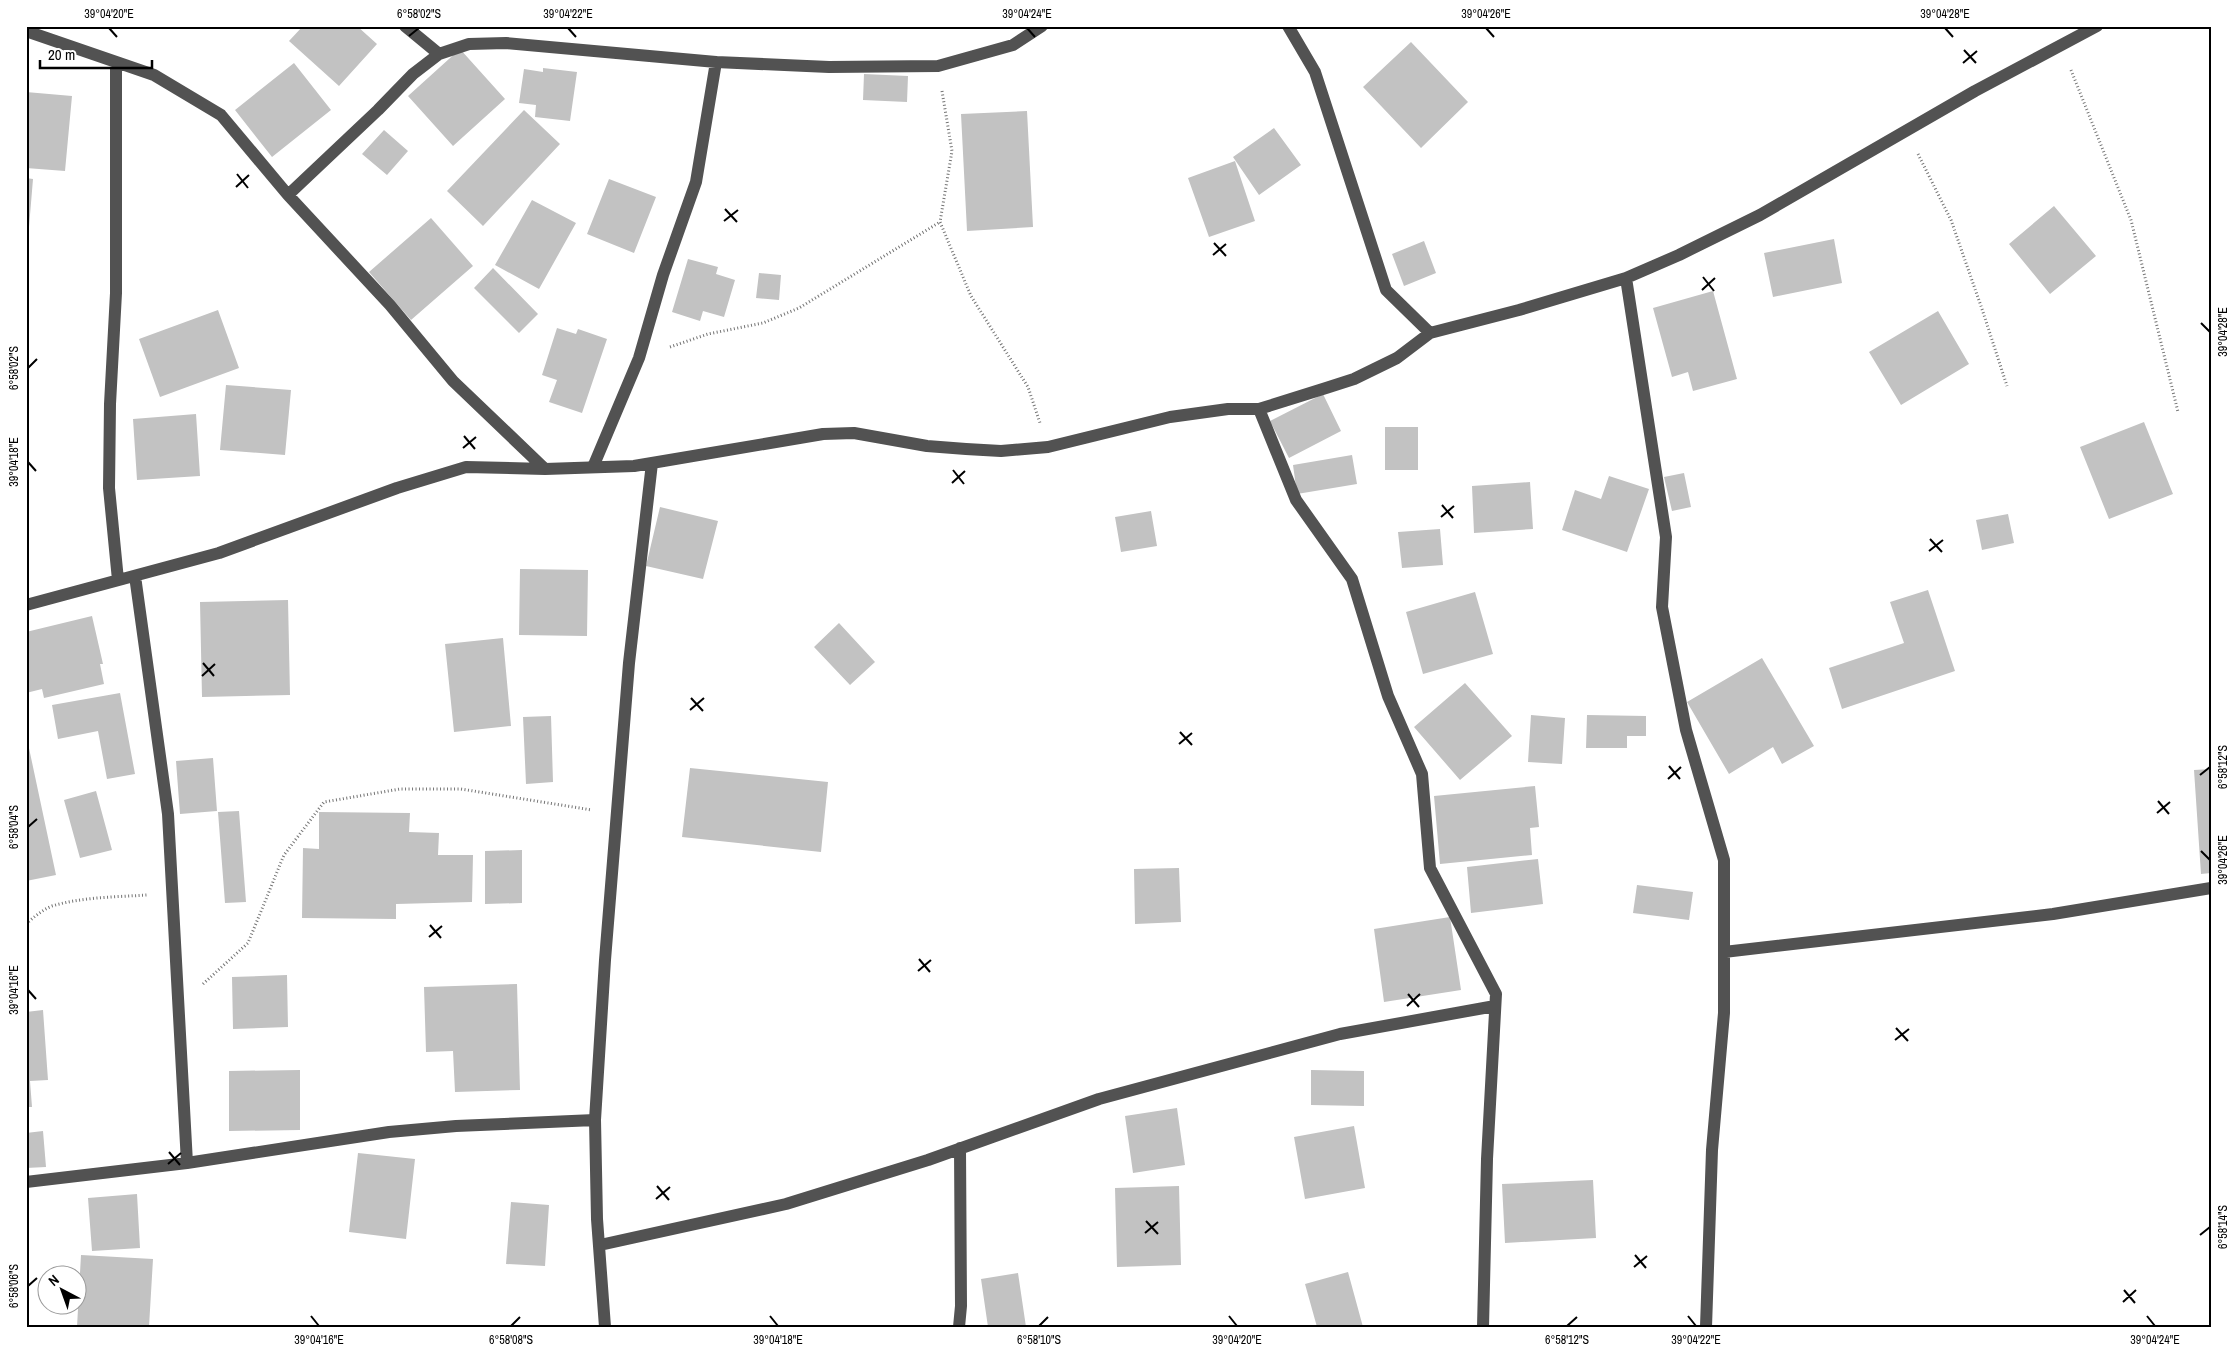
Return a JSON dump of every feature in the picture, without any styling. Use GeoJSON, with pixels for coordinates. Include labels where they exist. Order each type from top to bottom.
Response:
{"type":"FeatureCollection","features":[{"type":"Feature","properties":{"kind":"street"},"geometry":{"type":"LineString","coordinates":[[405,26],[439,54]]}},
{"type":"Feature","properties":{"kind":"street"},"geometry":{"type":"LineString","coordinates":[[288,195],[378,110],[413,74],[439,54],[469,44],[506,43],[716,62],[829,67],[938,66],[1013,46],[1042,26]]}},
{"type":"Feature","properties":{"kind":"street"},"geometry":{"type":"LineString","coordinates":[[1288,26],[1315,72],[1386,290],[1430,332]]}},
{"type":"Feature","properties":{"kind":"street"},"geometry":{"type":"LineString","coordinates":[[26,605],[219,553],[443,473],[466,467],[545,469],[634,466],[823,434],[854,433],[926,446],[1001,451],[1048,447],[1170,417],[1228,409],[1259,409],[1354,379],[1397,358],[1430,332],[1519,310],[1626,278],[1679,255],[1760,215],[2060,44],[2097,26]]}},
{"type":"Feature","properties":{"kind":"street"},"geometry":{"type":"LineString","coordinates":[[26,31],[154,75],[221,115],[288,195],[390,305],[453,380],[545,469]]}},
{"type":"Feature","properties":{"kind":"street"},"geometry":{"type":"LineString","coordinates":[[116,62],[116,293],[110,404],[109,488],[118,580]]}},
{"type":"Feature","properties":{"kind":"street"},"geometry":{"type":"LineString","coordinates":[[594,467],[639,358],[663,275],[696,182],[716,62]]}},
{"type":"Feature","properties":{"kind":"street"},"geometry":{"type":"LineString","coordinates":[[1626,278],[1666,537],[1662,608],[1686,730],[1724,860],[1724,1013],[1712,1150],[1706,1327]]}},
{"type":"Feature","properties":{"kind":"street"},"geometry":{"type":"LineString","coordinates":[[1259,409],[1296,500],[1352,580],[1388,696],[1422,774],[1430,868],[1496,994],[1486,1159],[1483,1327]]}},
{"type":"Feature","properties":{"kind":"street"},"geometry":{"type":"LineString","coordinates":[[605,1327],[595,1120],[628,663],[652,463]]}},
{"type":"Feature","properties":{"kind":"street"},"geometry":{"type":"LineString","coordinates":[[134,576],[168,814],[187,1163]]}},
{"type":"Feature","properties":{"kind":"street"},"geometry":{"type":"LineString","coordinates":[[1724,952],[2053,914],[2211,888]]}},
{"type":"Feature","properties":{"kind":"street"},"geometry":{"type":"LineString","coordinates":[[600,1245],[786,1204],[960,1148],[1099,1099],[1340,1034],[1495,1006]]}},
{"type":"Feature","properties":{"kind":"street"},"geometry":{"type":"LineString","coordinates":[[26,1182],[187,1163],[388,1132],[456,1126],[595,1120]]}},
{"type":"Feature","properties":{"kind":"street"},"geometry":{"type":"LineString","coordinates":[[959,1327],[961,1306],[960,1148]]}},
{"type":"Feature","properties":{"kind":"path"},"geometry":{"type":"LineString","coordinates":[[2060,44],[2131,220],[2178,412]]}},
{"type":"Feature","properties":{"kind":"path"},"geometry":{"type":"LineString","coordinates":[[938,66],[952,151],[940,222],[970,296],[1028,387],[1048,447]]}},
{"type":"Feature","properties":{"kind":"path"},"geometry":{"type":"LineString","coordinates":[[1906,131],[1951,220],[2007,386]]}},
{"type":"Feature","properties":{"kind":"path"},"geometry":{"type":"LineString","coordinates":[[639,358],[708,334],[763,323],[799,308],[940,222]]}},
{"type":"Feature","properties":{"kind":"path"},"geometry":{"type":"LineString","coordinates":[[178,1007],[248,943],[284,854],[324,802],[400,789],[461,789],[617,814]]}},
{"type":"Feature","properties":{"kind":"path"},"geometry":{"type":"LineString","coordinates":[[26,924],[40,912],[52,906],[94,899],[172,893]]}},
{"type":"Feature","properties":{"kind":"building"},"geometry":{"type":"Polygon","coordinates":[[[303,26],[357,26],[377,44],[339,86],[289,41],[303,26]]]}},
{"type":"Feature","properties":{"kind":"building"},"geometry":{"type":"Polygon","coordinates":[[[1411,42],[1468,102],[1421,148],[1363,87],[1411,42]]]}},
{"type":"Feature","properties":{"kind":"building"},"geometry":{"type":"Polygon","coordinates":[[[460,49],[505,99],[453,146],[408,96],[460,49]]]}},
{"type":"Feature","properties":{"kind":"building"},"geometry":{"type":"Polygon","coordinates":[[[294,63],[331,110],[272,157],[235,110],[294,63]]]}},
{"type":"Feature","properties":{"kind":"building"},"geometry":{"type":"Polygon","coordinates":[[[543,68],[577,72],[570,121],[535,117],[536,105],[519,103],[524,69],[543,72],[543,68]]]}},
{"type":"Feature","properties":{"kind":"building"},"geometry":{"type":"Polygon","coordinates":[[[864,74],[908,76],[907,102],[863,100],[864,74]]]}},
{"type":"Feature","properties":{"kind":"building"},"geometry":{"type":"Polygon","coordinates":[[[26,92],[72,96],[65,171],[26,168],[26,92]]]}},
{"type":"Feature","properties":{"kind":"building"},"geometry":{"type":"Polygon","coordinates":[[[524,110],[560,144],[483,226],[447,191],[524,110]]]}},
{"type":"Feature","properties":{"kind":"building"},"geometry":{"type":"Polygon","coordinates":[[[1027,111],[1033,227],[967,231],[961,114],[1027,111]]]}},
{"type":"Feature","properties":{"kind":"building"},"geometry":{"type":"Polygon","coordinates":[[[1274,128],[1301,165],[1259,195],[1233,157],[1274,128]]]}},
{"type":"Feature","properties":{"kind":"building"},"geometry":{"type":"Polygon","coordinates":[[[384,130],[408,151],[387,175],[362,154],[384,130]]]}},
{"type":"Feature","properties":{"kind":"building"},"geometry":{"type":"Polygon","coordinates":[[[1235,161],[1255,221],[1209,237],[1188,178],[1235,161]]]}},
{"type":"Feature","properties":{"kind":"building"},"geometry":{"type":"Polygon","coordinates":[[[26,178],[33,179],[28,239],[26,239],[26,178]]]}},
{"type":"Feature","properties":{"kind":"building"},"geometry":{"type":"Polygon","coordinates":[[[609,179],[656,197],[634,253],[587,234],[609,179]]]}},
{"type":"Feature","properties":{"kind":"building"},"geometry":{"type":"Polygon","coordinates":[[[532,200],[576,223],[539,289],[495,265],[532,200]]]}},
{"type":"Feature","properties":{"kind":"building"},"geometry":{"type":"Polygon","coordinates":[[[2054,206],[2096,256],[2050,294],[2009,244],[2054,206]]]}},
{"type":"Feature","properties":{"kind":"building"},"geometry":{"type":"Polygon","coordinates":[[[431,218],[473,266],[411,320],[369,272],[431,218]]]}},
{"type":"Feature","properties":{"kind":"building"},"geometry":{"type":"Polygon","coordinates":[[[1834,239],[1842,283],[1773,297],[1764,253],[1834,239]]]}},
{"type":"Feature","properties":{"kind":"building"},"geometry":{"type":"Polygon","coordinates":[[[1424,241],[1436,273],[1404,286],[1392,254],[1424,241]]]}},
{"type":"Feature","properties":{"kind":"building"},"geometry":{"type":"Polygon","coordinates":[[[688,259],[718,267],[716,274],[735,280],[724,317],[703,311],[700,321],[672,312],[688,259]]]}},
{"type":"Feature","properties":{"kind":"building"},"geometry":{"type":"Polygon","coordinates":[[[493,268],[538,314],[519,333],[474,288],[493,268]]]}},
{"type":"Feature","properties":{"kind":"building"},"geometry":{"type":"Polygon","coordinates":[[[759,273],[781,275],[779,300],[756,298],[759,273]]]}},
{"type":"Feature","properties":{"kind":"building"},"geometry":{"type":"Polygon","coordinates":[[[1713,291],[1737,379],[1693,391],[1688,372],[1672,377],[1653,308],[1713,291]]]}},
{"type":"Feature","properties":{"kind":"building"},"geometry":{"type":"Polygon","coordinates":[[[218,310],[239,368],[160,397],[139,339],[218,310]]]}},
{"type":"Feature","properties":{"kind":"building"},"geometry":{"type":"Polygon","coordinates":[[[1938,311],[1969,364],[1901,405],[1869,352],[1938,311]]]}},
{"type":"Feature","properties":{"kind":"building"},"geometry":{"type":"Polygon","coordinates":[[[557,328],[576,334],[578,329],[607,339],[582,413],[549,402],[557,380],[542,375],[557,328]]]}},
{"type":"Feature","properties":{"kind":"building"},"geometry":{"type":"Polygon","coordinates":[[[226,385],[291,390],[285,455],[220,450],[226,385]]]}},
{"type":"Feature","properties":{"kind":"building"},"geometry":{"type":"Polygon","coordinates":[[[1323,394],[1341,431],[1289,458],[1270,421],[1323,394]]]}},
{"type":"Feature","properties":{"kind":"building"},"geometry":{"type":"Polygon","coordinates":[[[196,414],[200,476],[137,480],[133,419],[196,414]]]}},
{"type":"Feature","properties":{"kind":"building"},"geometry":{"type":"Polygon","coordinates":[[[2144,422],[2173,494],[2109,519],[2080,447],[2144,422]]]}},
{"type":"Feature","properties":{"kind":"building"},"geometry":{"type":"Polygon","coordinates":[[[1385,427],[1418,427],[1418,470],[1385,470],[1385,427]]]}},
{"type":"Feature","properties":{"kind":"building"},"geometry":{"type":"Polygon","coordinates":[[[1352,455],[1357,484],[1297,494],[1293,465],[1352,455]]]}},
{"type":"Feature","properties":{"kind":"building"},"geometry":{"type":"Polygon","coordinates":[[[1684,473],[1691,507],[1672,511],[1664,477],[1684,473]]]}},
{"type":"Feature","properties":{"kind":"building"},"geometry":{"type":"Polygon","coordinates":[[[1609,476],[1649,489],[1627,552],[1562,530],[1575,490],[1601,499],[1609,476]]]}},
{"type":"Feature","properties":{"kind":"building"},"geometry":{"type":"Polygon","coordinates":[[[1530,482],[1533,529],[1474,533],[1472,486],[1530,482]]]}},
{"type":"Feature","properties":{"kind":"building"},"geometry":{"type":"Polygon","coordinates":[[[660,507],[718,521],[703,579],[646,566],[660,507]]]}},
{"type":"Feature","properties":{"kind":"building"},"geometry":{"type":"Polygon","coordinates":[[[1151,511],[1157,546],[1121,552],[1115,517],[1151,511]]]}},
{"type":"Feature","properties":{"kind":"building"},"geometry":{"type":"Polygon","coordinates":[[[2008,514],[2014,543],[1982,550],[1976,520],[2008,514]]]}},
{"type":"Feature","properties":{"kind":"building"},"geometry":{"type":"Polygon","coordinates":[[[1440,529],[1443,565],[1402,568],[1398,532],[1440,529]]]}},
{"type":"Feature","properties":{"kind":"building"},"geometry":{"type":"Polygon","coordinates":[[[520,569],[588,570],[587,636],[519,635],[520,569]]]}},
{"type":"Feature","properties":{"kind":"building"},"geometry":{"type":"Polygon","coordinates":[[[1928,590],[1955,671],[1842,709],[1829,668],[1904,643],[1890,602],[1928,590]]]}},
{"type":"Feature","properties":{"kind":"building"},"geometry":{"type":"Polygon","coordinates":[[[1475,592],[1493,654],[1423,674],[1406,612],[1475,592]]]}},
{"type":"Feature","properties":{"kind":"building"},"geometry":{"type":"Polygon","coordinates":[[[288,600],[290,695],[202,697],[200,602],[288,600]]]}},
{"type":"Feature","properties":{"kind":"building"},"geometry":{"type":"Polygon","coordinates":[[[92,616],[103,664],[100,664],[104,684],[44,698],[42,689],[26,693],[26,632],[92,616]]]}},
{"type":"Feature","properties":{"kind":"building"},"geometry":{"type":"Polygon","coordinates":[[[839,623],[875,662],[850,685],[814,647],[839,623]]]}},
{"type":"Feature","properties":{"kind":"building"},"geometry":{"type":"Polygon","coordinates":[[[503,638],[511,726],[454,732],[445,644],[503,638]]]}},
{"type":"Feature","properties":{"kind":"building"},"geometry":{"type":"Polygon","coordinates":[[[1762,658],[1814,746],[1782,764],[1773,747],[1729,774],[1687,702],[1762,658]]]}},
{"type":"Feature","properties":{"kind":"building"},"geometry":{"type":"Polygon","coordinates":[[[1465,683],[1512,736],[1460,780],[1414,727],[1465,683]]]}},
{"type":"Feature","properties":{"kind":"building"},"geometry":{"type":"Polygon","coordinates":[[[120,693],[135,774],[107,779],[98,731],[58,739],[52,705],[120,693]]]}},
{"type":"Feature","properties":{"kind":"building"},"geometry":{"type":"Polygon","coordinates":[[[1531,715],[1565,718],[1562,764],[1528,762],[1531,715]]]}},
{"type":"Feature","properties":{"kind":"building"},"geometry":{"type":"Polygon","coordinates":[[[1587,715],[1646,716],[1646,736],[1627,736],[1627,748],[1586,748],[1587,715]]]}},
{"type":"Feature","properties":{"kind":"building"},"geometry":{"type":"Polygon","coordinates":[[[551,716],[553,782],[526,784],[523,717],[551,716]]]}},
{"type":"Feature","properties":{"kind":"building"},"geometry":{"type":"Polygon","coordinates":[[[26,734],[56,875],[26,881],[26,734]]]}},
{"type":"Feature","properties":{"kind":"building"},"geometry":{"type":"Polygon","coordinates":[[[213,758],[217,811],[180,814],[176,761],[213,758]]]}},
{"type":"Feature","properties":{"kind":"building"},"geometry":{"type":"Polygon","coordinates":[[[690,768],[828,782],[821,852],[682,837],[690,768]]]}},
{"type":"Feature","properties":{"kind":"building"},"geometry":{"type":"Polygon","coordinates":[[[2211,769],[2211,873],[2201,874],[2194,770],[2211,769]]]}},
{"type":"Feature","properties":{"kind":"building"},"geometry":{"type":"Polygon","coordinates":[[[1535,786],[1539,827],[1530,828],[1532,855],[1440,864],[1434,796],[1535,786]]]}},
{"type":"Feature","properties":{"kind":"building"},"geometry":{"type":"Polygon","coordinates":[[[96,791],[112,850],[80,858],[64,800],[96,791]]]}},
{"type":"Feature","properties":{"kind":"building"},"geometry":{"type":"Polygon","coordinates":[[[239,811],[246,902],[225,903],[218,812],[239,811]]]}},
{"type":"Feature","properties":{"kind":"building"},"geometry":{"type":"Polygon","coordinates":[[[319,812],[410,813],[409,832],[439,833],[438,855],[473,855],[472,902],[396,904],[396,919],[302,918],[303,848],[319,849],[319,812]]]}},
{"type":"Feature","properties":{"kind":"building"},"geometry":{"type":"Polygon","coordinates":[[[522,850],[522,903],[485,904],[485,851],[522,850]]]}},
{"type":"Feature","properties":{"kind":"building"},"geometry":{"type":"Polygon","coordinates":[[[1538,859],[1543,904],[1471,913],[1467,867],[1538,859]]]}},
{"type":"Feature","properties":{"kind":"building"},"geometry":{"type":"Polygon","coordinates":[[[1179,868],[1181,922],[1135,924],[1134,869],[1179,868]]]}},
{"type":"Feature","properties":{"kind":"building"},"geometry":{"type":"Polygon","coordinates":[[[1637,885],[1693,892],[1689,920],[1633,913],[1637,885]]]}},
{"type":"Feature","properties":{"kind":"building"},"geometry":{"type":"Polygon","coordinates":[[[1450,917],[1461,990],[1384,1002],[1374,929],[1450,917]]]}},
{"type":"Feature","properties":{"kind":"building"},"geometry":{"type":"Polygon","coordinates":[[[287,975],[288,1027],[233,1029],[232,977],[287,975]]]}},
{"type":"Feature","properties":{"kind":"building"},"geometry":{"type":"Polygon","coordinates":[[[517,984],[520,1090],[455,1092],[453,1051],[426,1052],[424,987],[517,984]]]}},
{"type":"Feature","properties":{"kind":"building"},"geometry":{"type":"Polygon","coordinates":[[[43,1010],[48,1080],[30,1081],[32,1107],[26,1107],[26,1012],[43,1010]]]}},
{"type":"Feature","properties":{"kind":"building"},"geometry":{"type":"Polygon","coordinates":[[[300,1070],[300,1130],[229,1131],[229,1071],[300,1070]]]}},
{"type":"Feature","properties":{"kind":"building"},"geometry":{"type":"Polygon","coordinates":[[[1311,1070],[1364,1071],[1364,1106],[1311,1105],[1311,1070]]]}},
{"type":"Feature","properties":{"kind":"building"},"geometry":{"type":"Polygon","coordinates":[[[1177,1108],[1185,1165],[1133,1173],[1125,1116],[1177,1108]]]}},
{"type":"Feature","properties":{"kind":"building"},"geometry":{"type":"Polygon","coordinates":[[[1354,1126],[1365,1188],[1305,1199],[1294,1137],[1354,1126]]]}},
{"type":"Feature","properties":{"kind":"building"},"geometry":{"type":"Polygon","coordinates":[[[43,1131],[46,1167],[26,1168],[26,1133],[43,1131]]]}},
{"type":"Feature","properties":{"kind":"building"},"geometry":{"type":"Polygon","coordinates":[[[358,1153],[415,1159],[406,1239],[349,1232],[358,1153]]]}},
{"type":"Feature","properties":{"kind":"building"},"geometry":{"type":"Polygon","coordinates":[[[1593,1180],[1596,1238],[1505,1243],[1502,1184],[1593,1180]]]}},
{"type":"Feature","properties":{"kind":"building"},"geometry":{"type":"Polygon","coordinates":[[[1179,1186],[1181,1265],[1117,1267],[1115,1188],[1179,1186]]]}},
{"type":"Feature","properties":{"kind":"building"},"geometry":{"type":"Polygon","coordinates":[[[137,1194],[140,1248],[92,1251],[88,1198],[137,1194]]]}},
{"type":"Feature","properties":{"kind":"building"},"geometry":{"type":"Polygon","coordinates":[[[511,1202],[549,1205],[545,1266],[506,1264],[511,1202]]]}},
{"type":"Feature","properties":{"kind":"building"},"geometry":{"type":"Polygon","coordinates":[[[81,1255],[153,1259],[149,1327],[77,1327],[78,1316],[88,1316],[88,1266],[80,1266],[81,1255]]]}},
{"type":"Feature","properties":{"kind":"building"},"geometry":{"type":"Polygon","coordinates":[[[1348,1272],[1363,1327],[1317,1327],[1305,1284],[1348,1272]]]}},
{"type":"Feature","properties":{"kind":"building"},"geometry":{"type":"Polygon","coordinates":[[[1018,1273],[1026,1327],[988,1327],[981,1279],[1018,1273]]]}}]}
